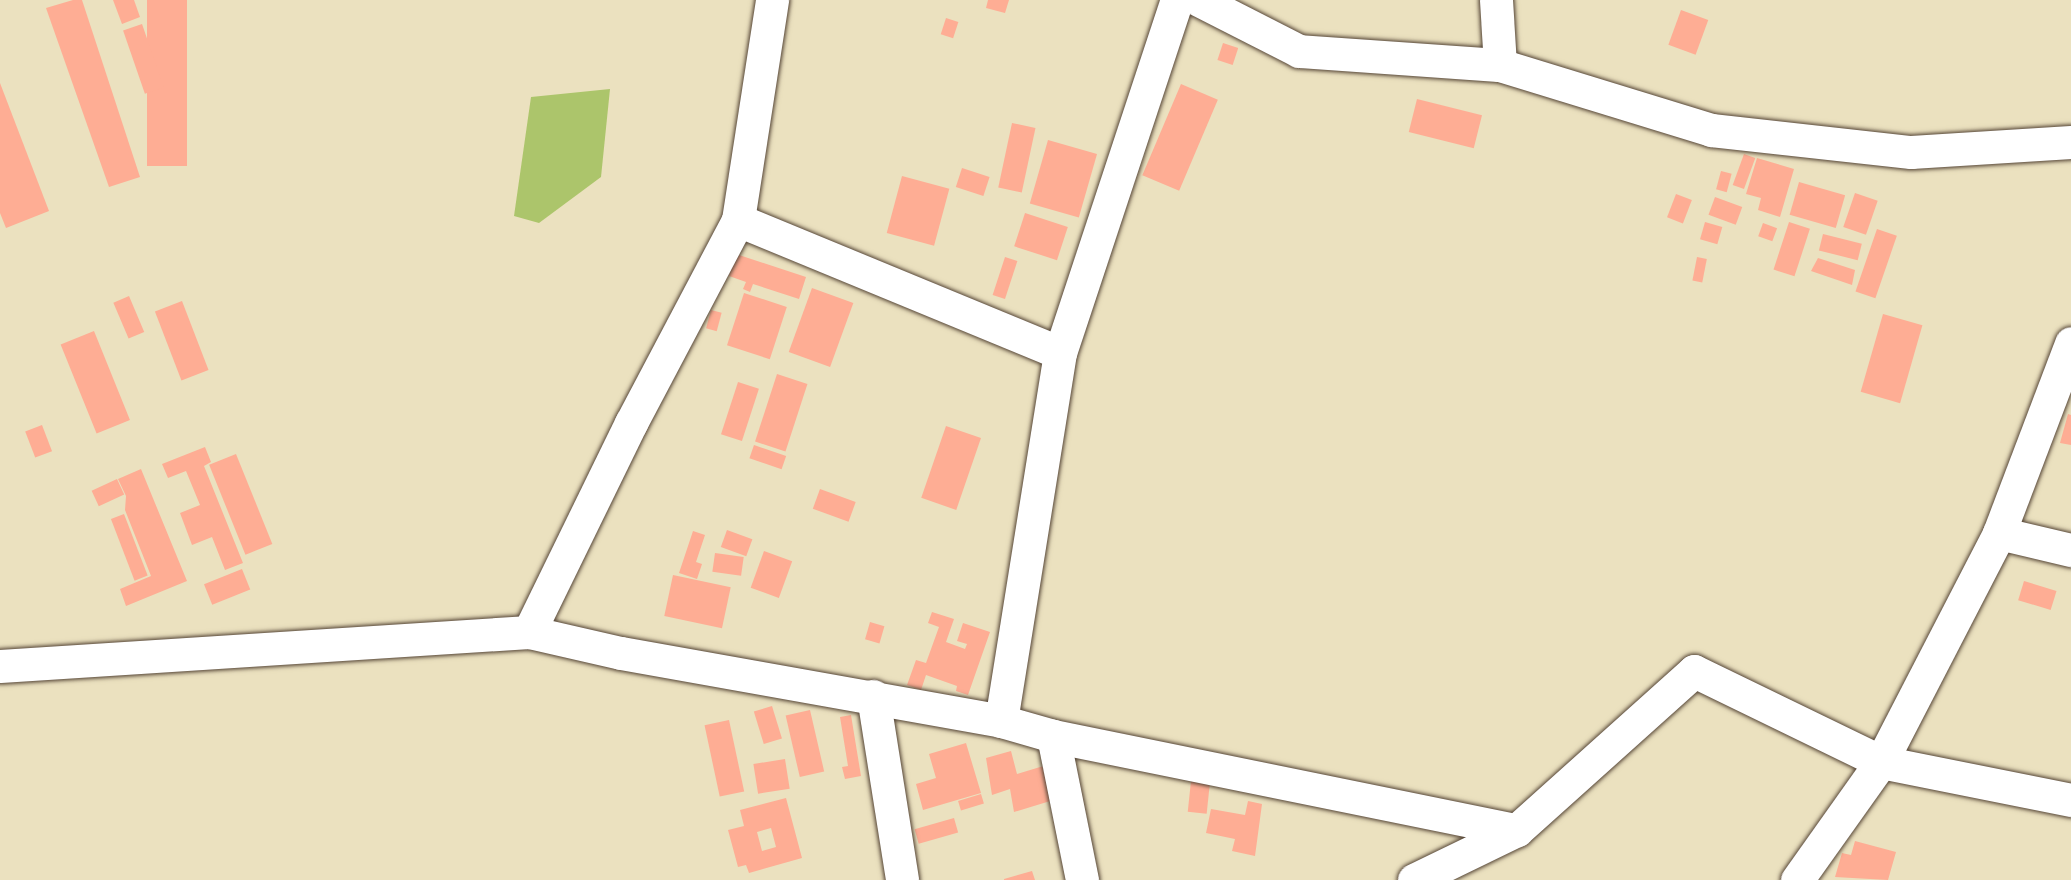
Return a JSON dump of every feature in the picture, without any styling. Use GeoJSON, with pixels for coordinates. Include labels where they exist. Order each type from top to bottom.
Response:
{"type":"FeatureCollection","features":[{"type":"Feature","properties":{"kind":"street"},"geometry":{"type":"LineString","coordinates":[[529,632],[631,423],[738,220],[771,0]]}},
{"type":"Feature","properties":{"kind":"street"},"geometry":{"type":"LineString","coordinates":[[1001,721],[1060,353],[1177,0]]}},
{"type":"Feature","properties":{"kind":"street"},"geometry":{"type":"LineString","coordinates":[[1199,0],[1299,51],[1500,65],[1711,130],[1911,152],[2071,142]]}},
{"type":"Feature","properties":{"kind":"street"},"geometry":{"type":"LineString","coordinates":[[1496,0],[1500,65]]}},
{"type":"Feature","properties":{"kind":"street"},"geometry":{"type":"LineString","coordinates":[[738,220],[1060,353]]}},
{"type":"Feature","properties":{"kind":"street"},"geometry":{"type":"LineString","coordinates":[[1797,880],[1881,762],[1999,533],[2071,343]]}},
{"type":"Feature","properties":{"kind":"street"},"geometry":{"type":"LineString","coordinates":[[1999,533],[2071,550]]}},
{"type":"Feature","properties":{"kind":"street"},"geometry":{"type":"LineString","coordinates":[[0,666],[529,632],[621,653],[873,696],[1001,721],[1053,736],[1517,830]]}},
{"type":"Feature","properties":{"kind":"street"},"geometry":{"type":"LineString","coordinates":[[1414,880],[1517,830],[1694,671],[1881,762],[2071,800]]}},
{"type":"Feature","properties":{"kind":"street"},"geometry":{"type":"LineString","coordinates":[[873,696],[902,880]]}},
{"type":"Feature","properties":{"kind":"street"},"geometry":{"type":"LineString","coordinates":[[1053,736],[1082,880]]}},
{"type":"Feature","properties":{"kind":"green space"},"geometry":{"type":"Polygon","coordinates":[[[610,89],[601,177],[539,223],[514,216],[531,97],[610,89]]]}},
{"type":"Feature","properties":{"kind":"building"},"geometry":{"type":"Polygon","coordinates":[[[73,0],[82,0],[140,177],[109,187],[46,8],[73,0]]]}},
{"type":"Feature","properties":{"kind":"building"},"geometry":{"type":"Polygon","coordinates":[[[113,0],[134,0],[140,17],[122,24],[113,0]]]}},
{"type":"Feature","properties":{"kind":"building"},"geometry":{"type":"Polygon","coordinates":[[[147,0],[187,0],[187,166],[147,166],[147,0]]]}},
{"type":"Feature","properties":{"kind":"building"},"geometry":{"type":"Polygon","coordinates":[[[988,0],[1009,0],[1005,13],[986,8],[988,0]]]}},
{"type":"Feature","properties":{"kind":"building"},"geometry":{"type":"Polygon","coordinates":[[[1681,10],[1708,20],[1696,55],[1668,45],[1681,10]]]}},
{"type":"Feature","properties":{"kind":"building"},"geometry":{"type":"Polygon","coordinates":[[[946,18],[958,22],[953,38],[941,34],[946,18]]]}},
{"type":"Feature","properties":{"kind":"building"},"geometry":{"type":"Polygon","coordinates":[[[142,24],[164,87],[145,94],[123,31],[142,24]]]}},
{"type":"Feature","properties":{"kind":"building"},"geometry":{"type":"Polygon","coordinates":[[[1223,43],[1238,48],[1233,65],[1217,60],[1223,43]]]}},
{"type":"Feature","properties":{"kind":"building"},"geometry":{"type":"Polygon","coordinates":[[[0,83],[49,211],[6,228],[0,213],[0,83]]]}},
{"type":"Feature","properties":{"kind":"building"},"geometry":{"type":"Polygon","coordinates":[[[1181,84],[1218,100],[1179,191],[1142,175],[1181,84]]]}},
{"type":"Feature","properties":{"kind":"building"},"geometry":{"type":"Polygon","coordinates":[[[1417,99],[1482,115],[1474,148],[1409,132],[1417,99]]]}},
{"type":"Feature","properties":{"kind":"building"},"geometry":{"type":"Polygon","coordinates":[[[1012,123],[1035,128],[1022,193],[998,188],[1012,123]]]}},
{"type":"Feature","properties":{"kind":"building"},"geometry":{"type":"Polygon","coordinates":[[[1048,140],[1097,154],[1079,218],[1030,203],[1048,140]]]}},
{"type":"Feature","properties":{"kind":"building"},"geometry":{"type":"Polygon","coordinates":[[[1744,154],[1755,158],[1744,189],[1733,185],[1744,154]]]}},
{"type":"Feature","properties":{"kind":"building"},"geometry":{"type":"Polygon","coordinates":[[[1757,158],[1794,169],[1780,217],[1758,210],[1761,198],[1746,194],[1757,158]]]}},
{"type":"Feature","properties":{"kind":"building"},"geometry":{"type":"Polygon","coordinates":[[[962,168],[990,177],[983,196],[956,187],[962,168]]]}},
{"type":"Feature","properties":{"kind":"building"},"geometry":{"type":"Polygon","coordinates":[[[1721,171],[1732,174],[1727,192],[1716,189],[1721,171]]]}},
{"type":"Feature","properties":{"kind":"building"},"geometry":{"type":"Polygon","coordinates":[[[902,176],[949,189],[934,246],[887,233],[902,176]]]}},
{"type":"Feature","properties":{"kind":"building"},"geometry":{"type":"Polygon","coordinates":[[[1799,182],[1845,195],[1836,228],[1790,215],[1799,182]]]}},
{"type":"Feature","properties":{"kind":"building"},"geometry":{"type":"Polygon","coordinates":[[[1855,193],[1878,201],[1866,235],[1843,227],[1855,193]]]}},
{"type":"Feature","properties":{"kind":"building"},"geometry":{"type":"Polygon","coordinates":[[[1676,194],[1692,200],[1683,223],[1667,217],[1676,194]]]}},
{"type":"Feature","properties":{"kind":"building"},"geometry":{"type":"Polygon","coordinates":[[[1715,197],[1742,207],[1736,225],[1709,215],[1715,197]]]}},
{"type":"Feature","properties":{"kind":"building"},"geometry":{"type":"Polygon","coordinates":[[[1025,213],[1068,227],[1057,260],[1014,246],[1025,213]]]}},
{"type":"Feature","properties":{"kind":"building"},"geometry":{"type":"Polygon","coordinates":[[[1705,222],[1722,227],[1717,244],[1700,239],[1705,222]]]}},
{"type":"Feature","properties":{"kind":"building"},"geometry":{"type":"Polygon","coordinates":[[[1789,222],[1810,229],[1794,276],[1774,270],[1789,222]]]}},
{"type":"Feature","properties":{"kind":"building"},"geometry":{"type":"Polygon","coordinates":[[[1763,223],[1777,228],[1772,241],[1758,236],[1763,223]]]}},
{"type":"Feature","properties":{"kind":"building"},"geometry":{"type":"Polygon","coordinates":[[[1877,229],[1897,236],[1875,298],[1856,291],[1877,229]]]}},
{"type":"Feature","properties":{"kind":"building"},"geometry":{"type":"Polygon","coordinates":[[[1823,234],[1862,244],[1858,260],[1819,250],[1823,234]]]}},
{"type":"Feature","properties":{"kind":"building"},"geometry":{"type":"Polygon","coordinates":[[[736,254],[806,277],[799,299],[753,284],[750,292],[743,289],[746,282],[729,276],[736,254]]]}},
{"type":"Feature","properties":{"kind":"building"},"geometry":{"type":"Polygon","coordinates":[[[1005,257],[1017,261],[1005,299],[993,295],[1005,257]]]}},
{"type":"Feature","properties":{"kind":"building"},"geometry":{"type":"Polygon","coordinates":[[[1697,257],[1707,259],[1702,282],[1692,281],[1697,257]]]}},
{"type":"Feature","properties":{"kind":"building"},"geometry":{"type":"Polygon","coordinates":[[[1818,258],[1855,270],[1852,285],[1811,271],[1818,258]]]}},
{"type":"Feature","properties":{"kind":"building"},"geometry":{"type":"Polygon","coordinates":[[[812,288],[853,303],[830,367],[789,352],[812,288]]]}},
{"type":"Feature","properties":{"kind":"building"},"geometry":{"type":"Polygon","coordinates":[[[744,293],[787,307],[770,359],[727,345],[744,293]]]}},
{"type":"Feature","properties":{"kind":"building"},"geometry":{"type":"Polygon","coordinates":[[[129,296],[144,332],[129,339],[113,303],[129,296]]]}},
{"type":"Feature","properties":{"kind":"building"},"geometry":{"type":"Polygon","coordinates":[[[182,301],[209,370],[181,380],[155,311],[182,301]]]}},
{"type":"Feature","properties":{"kind":"building"},"geometry":{"type":"Polygon","coordinates":[[[711,310],[722,313],[717,331],[706,328],[711,310]]]}},
{"type":"Feature","properties":{"kind":"building"},"geometry":{"type":"Polygon","coordinates":[[[1883,314],[1922,325],[1900,403],[1861,392],[1883,314]]]}},
{"type":"Feature","properties":{"kind":"building"},"geometry":{"type":"Polygon","coordinates":[[[94,331],[130,420],[97,433],[61,344],[94,331]]]}},
{"type":"Feature","properties":{"kind":"building"},"geometry":{"type":"Polygon","coordinates":[[[777,374],[807,384],[785,451],[755,442],[777,374]]]}},
{"type":"Feature","properties":{"kind":"building"},"geometry":{"type":"Polygon","coordinates":[[[738,382],[759,389],[742,441],[721,434],[738,382]]]}},
{"type":"Feature","properties":{"kind":"building"},"geometry":{"type":"Polygon","coordinates":[[[2068,414],[2071,415],[2071,445],[2060,443],[2068,414]]]}},
{"type":"Feature","properties":{"kind":"building"},"geometry":{"type":"Polygon","coordinates":[[[42,425],[52,451],[35,458],[25,431],[42,425]]]}},
{"type":"Feature","properties":{"kind":"building"},"geometry":{"type":"Polygon","coordinates":[[[946,426],[981,438],[956,510],[921,498],[946,426]]]}},
{"type":"Feature","properties":{"kind":"building"},"geometry":{"type":"Polygon","coordinates":[[[754,445],[786,456],[782,469],[749,458],[754,445]]]}},
{"type":"Feature","properties":{"kind":"building"},"geometry":{"type":"Polygon","coordinates":[[[205,447],[211,462],[204,466],[243,563],[225,570],[212,537],[192,545],[180,513],[200,505],[186,471],[168,478],[162,464],[205,447]]]}},
{"type":"Feature","properties":{"kind":"building"},"geometry":{"type":"Polygon","coordinates":[[[236,454],[272,544],[245,555],[209,465],[236,454]]]}},
{"type":"Feature","properties":{"kind":"building"},"geometry":{"type":"Polygon","coordinates":[[[141,469],[187,581],[126,606],[120,589],[151,576],[125,510],[126,496],[118,479],[141,469]]]}},
{"type":"Feature","properties":{"kind":"building"},"geometry":{"type":"Polygon","coordinates":[[[117,479],[124,494],[99,506],[92,491],[117,479]]]}},
{"type":"Feature","properties":{"kind":"building"},"geometry":{"type":"Polygon","coordinates":[[[820,489],[856,502],[849,522],[813,509],[820,489]]]}},
{"type":"Feature","properties":{"kind":"building"},"geometry":{"type":"Polygon","coordinates":[[[124,514],[148,576],[135,581],[111,519],[124,514]]]}},
{"type":"Feature","properties":{"kind":"building"},"geometry":{"type":"Polygon","coordinates":[[[727,530],[752,539],[746,556],[721,547],[727,530]]]}},
{"type":"Feature","properties":{"kind":"building"},"geometry":{"type":"Polygon","coordinates":[[[693,531],[705,535],[696,562],[702,564],[697,579],[679,573],[693,531]]]}},
{"type":"Feature","properties":{"kind":"building"},"geometry":{"type":"Polygon","coordinates":[[[764,551],[792,561],[779,598],[751,588],[764,551]]]}},
{"type":"Feature","properties":{"kind":"building"},"geometry":{"type":"Polygon","coordinates":[[[715,553],[744,557],[741,576],[712,572],[715,553]]]}},
{"type":"Feature","properties":{"kind":"building"},"geometry":{"type":"Polygon","coordinates":[[[242,569],[250,589],[212,605],[204,584],[242,569]]]}},
{"type":"Feature","properties":{"kind":"building"},"geometry":{"type":"Polygon","coordinates":[[[673,575],[731,587],[722,628],[664,616],[673,575]]]}},
{"type":"Feature","properties":{"kind":"building"},"geometry":{"type":"Polygon","coordinates":[[[2024,581],[2057,591],[2051,610],[2018,600],[2024,581]]]}},
{"type":"Feature","properties":{"kind":"building"},"geometry":{"type":"Polygon","coordinates":[[[932,612],[954,619],[946,642],[965,649],[967,644],[957,641],[963,623],[990,632],[968,695],[956,691],[957,686],[926,675],[921,690],[907,685],[916,660],[926,663],[939,627],[928,623],[932,612]]]}},
{"type":"Feature","properties":{"kind":"building"},"geometry":{"type":"Polygon","coordinates":[[[870,622],[884,626],[879,643],[865,639],[870,622]]]}},
{"type":"Feature","properties":{"kind":"building"},"geometry":{"type":"Polygon","coordinates":[[[772,706],[782,739],[764,744],[754,712],[772,706]]]}},
{"type":"Feature","properties":{"kind":"building"},"geometry":{"type":"Polygon","coordinates":[[[810,710],[824,771],[800,777],[786,716],[810,710]]]}},
{"type":"Feature","properties":{"kind":"building"},"geometry":{"type":"Polygon","coordinates":[[[851,715],[861,776],[845,779],[842,767],[848,766],[840,717],[851,715]]]}},
{"type":"Feature","properties":{"kind":"building"},"geometry":{"type":"Polygon","coordinates":[[[729,720],[744,791],[720,797],[705,725],[729,720]]]}},
{"type":"Feature","properties":{"kind":"building"},"geometry":{"type":"Polygon","coordinates":[[[966,743],[981,793],[923,810],[916,784],[936,778],[929,754],[966,743]]]}},
{"type":"Feature","properties":{"kind":"building"},"geometry":{"type":"Polygon","coordinates":[[[1011,751],[1017,774],[1050,764],[1060,798],[1014,812],[1010,789],[992,795],[986,758],[1011,751]]]}},
{"type":"Feature","properties":{"kind":"building"},"geometry":{"type":"Polygon","coordinates":[[[785,759],[790,789],[758,794],[753,764],[785,759]]]}},
{"type":"Feature","properties":{"kind":"building"},"geometry":{"type":"Polygon","coordinates":[[[1191,781],[1210,783],[1207,814],[1188,812],[1191,781]]]}},
{"type":"Feature","properties":{"kind":"building"},"geometry":{"type":"Polygon","coordinates":[[[981,794],[984,804],[961,811],[958,801],[981,794]]]}},
{"type":"Feature","properties":{"kind":"building"},"geometry":{"type":"Polygon","coordinates":[[[786,798],[802,858],[749,873],[746,865],[738,867],[728,830],[744,826],[740,810],[786,798]],[[771,828],[757,832],[762,851],[776,847],[771,828]]]}},
{"type":"Feature","properties":{"kind":"building"},"geometry":{"type":"Polygon","coordinates":[[[1248,801],[1262,804],[1255,856],[1232,851],[1235,839],[1206,833],[1211,809],[1245,815],[1248,801]]]}},
{"type":"Feature","properties":{"kind":"building"},"geometry":{"type":"Polygon","coordinates":[[[954,818],[958,832],[919,844],[915,829],[954,818]]]}},
{"type":"Feature","properties":{"kind":"building"},"geometry":{"type":"Polygon","coordinates":[[[1855,841],[1896,852],[1888,880],[1835,877],[1842,853],[1851,855],[1855,841]]]}},
{"type":"Feature","properties":{"kind":"building"},"geometry":{"type":"Polygon","coordinates":[[[1032,871],[1035,880],[1004,880],[1004,879],[1032,871]]]}}]}
